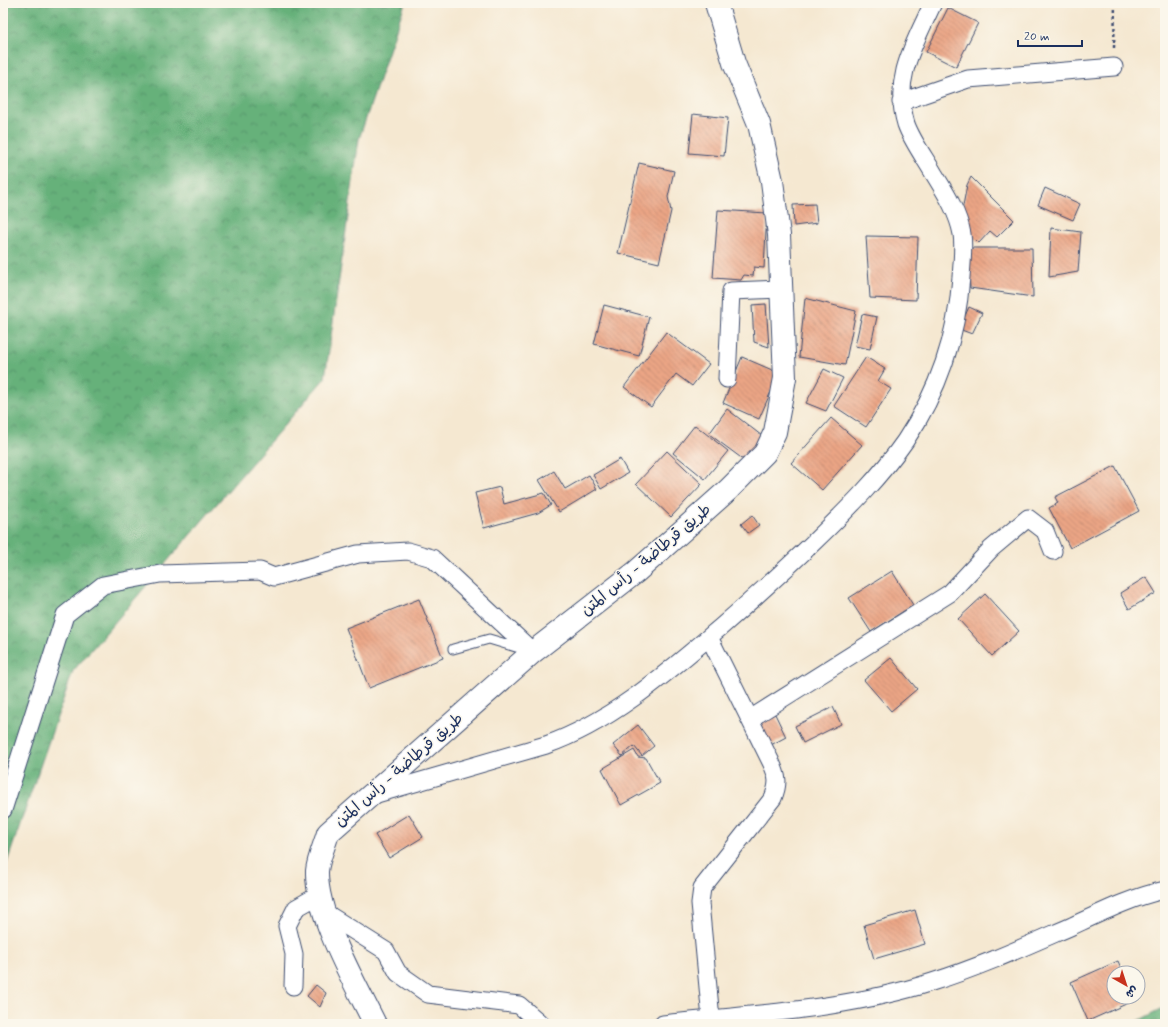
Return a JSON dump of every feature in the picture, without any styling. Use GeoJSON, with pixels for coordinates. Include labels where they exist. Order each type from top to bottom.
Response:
{"type":"FeatureCollection","features":[{"type":"Feature","properties":{"kind":"main road","name":"طريق قرطاضة - رأس المتن"},"geometry":{"type":"LineString","coordinates":[[375,1024],[346,967],[322,904],[317,870],[328,833],[533,652],[636,572],[728,490],[765,453],[775,432],[785,378],[780,289],[779,235],[772,181],[759,124],[734,63],[716,3]]}},
{"type":"Feature","properties":{"kind":"street"},"geometry":{"type":"LineString","coordinates":[[367,797],[511,756],[570,737],[592,726],[661,677],[765,589],[855,502],[904,441],[930,397],[946,358],[959,304],[962,262],[962,234],[954,208],[907,126],[901,102],[902,76],[913,45],[933,3]]}},
{"type":"Feature","properties":{"kind":"street"},"geometry":{"type":"LineString","coordinates":[[901,102],[968,79],[1114,67]]}},
{"type":"Feature","properties":{"kind":"street"},"geometry":{"type":"LineString","coordinates":[[727,379],[731,291],[780,289]]}},
{"type":"Feature","properties":{"kind":"street"},"geometry":{"type":"LineString","coordinates":[[750,719],[950,593],[991,549],[1028,518],[1045,531],[1053,551]]}},
{"type":"Feature","properties":{"kind":"street"},"geometry":{"type":"LineString","coordinates":[[3,810],[65,615],[103,585],[160,574],[260,571],[274,577],[358,554],[408,551],[432,558],[533,652]]}},
{"type":"Feature","properties":{"kind":"street"},"geometry":{"type":"LineString","coordinates":[[709,637],[774,768],[778,786],[773,798],[702,888],[700,902],[711,1019]]}},
{"type":"Feature","properties":{"kind":"street"},"geometry":{"type":"LineString","coordinates":[[662,1024],[794,1010],[865,999],[931,983],[995,960],[1128,901],[1165,890]]}},
{"type":"Feature","properties":{"kind":"street"},"geometry":{"type":"LineString","coordinates":[[293,986],[294,954],[287,926],[296,908],[322,904],[386,951],[398,973],[428,994],[518,1005],[541,1024]]}},
{"type":"Feature","properties":{"kind":"lane"},"geometry":{"type":"LineString","coordinates":[[453,649],[489,639],[533,652]]}},
{"type":"Feature","properties":{"kind":"path"},"geometry":{"type":"LineString","coordinates":[[1114,67],[1115,3]]}},
{"type":"Feature","properties":{"kind":"green space"},"geometry":{"type":"Polygon","coordinates":[[[3,3],[405,3],[359,139],[325,378],[73,671],[3,874],[3,3]]]}},
{"type":"Feature","properties":{"kind":"green space"},"geometry":{"type":"Polygon","coordinates":[[[1165,1007],[1165,1024],[1132,1024],[1165,1007]]]}},
{"type":"Feature","properties":{"kind":"building"},"geometry":{"type":"Polygon","coordinates":[[[948,8],[978,23],[956,67],[926,52],[948,8]]]}},
{"type":"Feature","properties":{"kind":"building"},"geometry":{"type":"Polygon","coordinates":[[[693,114],[728,118],[724,156],[689,153],[693,114]]]}},
{"type":"Feature","properties":{"kind":"building"},"geometry":{"type":"Polygon","coordinates":[[[639,163],[674,171],[668,197],[671,211],[659,263],[618,253],[639,163]]]}},
{"type":"Feature","properties":{"kind":"building"},"geometry":{"type":"Polygon","coordinates":[[[971,177],[1014,220],[997,237],[990,231],[979,243],[963,227],[961,216],[967,185],[971,177]]]}},
{"type":"Feature","properties":{"kind":"building"},"geometry":{"type":"Polygon","coordinates":[[[1045,188],[1080,204],[1073,220],[1038,205],[1045,188]]]}},
{"type":"Feature","properties":{"kind":"building"},"geometry":{"type":"Polygon","coordinates":[[[815,204],[817,223],[794,226],[793,205],[815,204]]]}},
{"type":"Feature","properties":{"kind":"building"},"geometry":{"type":"Polygon","coordinates":[[[718,210],[767,213],[764,268],[754,267],[753,276],[744,275],[741,280],[713,278],[718,210]]]}},
{"type":"Feature","properties":{"kind":"building"},"geometry":{"type":"Polygon","coordinates":[[[1051,228],[1081,232],[1078,272],[1049,277],[1051,228]]]}},
{"type":"Feature","properties":{"kind":"building"},"geometry":{"type":"Polygon","coordinates":[[[866,236],[918,237],[916,300],[870,298],[866,236]]]}},
{"type":"Feature","properties":{"kind":"building"},"geometry":{"type":"Polygon","coordinates":[[[967,248],[1032,248],[1033,297],[970,288],[967,248]]]}},
{"type":"Feature","properties":{"kind":"building"},"geometry":{"type":"Polygon","coordinates":[[[805,298],[856,311],[845,365],[799,357],[805,298]]]}},
{"type":"Feature","properties":{"kind":"building"},"geometry":{"type":"Polygon","coordinates":[[[766,304],[769,347],[754,342],[752,305],[766,304]]]}},
{"type":"Feature","properties":{"kind":"building"},"geometry":{"type":"Polygon","coordinates":[[[604,305],[649,317],[639,356],[594,344],[604,305]]]}},
{"type":"Feature","properties":{"kind":"building"},"geometry":{"type":"Polygon","coordinates":[[[969,307],[982,313],[972,334],[959,329],[969,307]]]}},
{"type":"Feature","properties":{"kind":"building"},"geometry":{"type":"Polygon","coordinates":[[[862,314],[877,317],[870,349],[855,346],[862,314]]]}},
{"type":"Feature","properties":{"kind":"building"},"geometry":{"type":"Polygon","coordinates":[[[666,332],[709,364],[692,386],[676,374],[651,407],[624,387],[666,332]]]}},
{"type":"Feature","properties":{"kind":"building"},"geometry":{"type":"Polygon","coordinates":[[[742,357],[779,373],[759,419],[723,403],[742,357]]]}},
{"type":"Feature","properties":{"kind":"building"},"geometry":{"type":"Polygon","coordinates":[[[866,357],[885,369],[878,381],[891,389],[866,427],[834,406],[866,357]]]}},
{"type":"Feature","properties":{"kind":"building"},"geometry":{"type":"Polygon","coordinates":[[[824,369],[843,378],[826,411],[806,403],[824,369]]]}},
{"type":"Feature","properties":{"kind":"building"},"geometry":{"type":"Polygon","coordinates":[[[727,409],[766,439],[748,463],[709,434],[727,409]]]}},
{"type":"Feature","properties":{"kind":"building"},"geometry":{"type":"Polygon","coordinates":[[[831,418],[862,445],[822,490],[791,463],[831,418]]]}},
{"type":"Feature","properties":{"kind":"building"},"geometry":{"type":"Polygon","coordinates":[[[695,425],[728,451],[705,479],[673,453],[695,425]]]}},
{"type":"Feature","properties":{"kind":"building"},"geometry":{"type":"Polygon","coordinates":[[[667,451],[702,484],[671,517],[636,484],[667,451]]]}},
{"type":"Feature","properties":{"kind":"building"},"geometry":{"type":"Polygon","coordinates":[[[620,459],[628,473],[601,489],[593,475],[620,459]]]}},
{"type":"Feature","properties":{"kind":"building"},"geometry":{"type":"Polygon","coordinates":[[[1115,466],[1139,511],[1070,548],[1049,508],[1058,503],[1055,497],[1115,466]]]}},
{"type":"Feature","properties":{"kind":"building"},"geometry":{"type":"Polygon","coordinates":[[[554,471],[565,489],[589,475],[597,489],[559,512],[539,480],[554,471]]]}},
{"type":"Feature","properties":{"kind":"building"},"geometry":{"type":"Polygon","coordinates":[[[500,487],[504,504],[544,493],[551,505],[538,513],[484,528],[475,493],[500,487]]]}},
{"type":"Feature","properties":{"kind":"building"},"geometry":{"type":"Polygon","coordinates":[[[752,515],[759,525],[748,533],[741,524],[752,515]]]}},
{"type":"Feature","properties":{"kind":"building"},"geometry":{"type":"Polygon","coordinates":[[[892,571],[913,605],[871,632],[849,598],[892,571]]]}},
{"type":"Feature","properties":{"kind":"building"},"geometry":{"type":"Polygon","coordinates":[[[1146,577],[1156,593],[1129,609],[1120,593],[1146,577]]]}},
{"type":"Feature","properties":{"kind":"building"},"geometry":{"type":"Polygon","coordinates":[[[985,594],[1019,631],[992,656],[958,619],[985,594]]]}},
{"type":"Feature","properties":{"kind":"building"},"geometry":{"type":"Polygon","coordinates":[[[419,599],[443,658],[369,688],[346,628],[419,599]]]}},
{"type":"Feature","properties":{"kind":"building"},"geometry":{"type":"Polygon","coordinates":[[[891,658],[917,689],[891,711],[864,680],[891,658]]]}},
{"type":"Feature","properties":{"kind":"building"},"geometry":{"type":"Polygon","coordinates":[[[833,707],[841,724],[803,743],[795,726],[833,707]]]}},
{"type":"Feature","properties":{"kind":"building"},"geometry":{"type":"Polygon","coordinates":[[[775,714],[786,737],[769,746],[757,723],[775,714]]]}},
{"type":"Feature","properties":{"kind":"building"},"geometry":{"type":"Polygon","coordinates":[[[638,725],[654,746],[642,756],[634,746],[622,756],[613,745],[638,725]]]}},
{"type":"Feature","properties":{"kind":"building"},"geometry":{"type":"Polygon","coordinates":[[[634,750],[638,757],[646,758],[660,783],[621,805],[602,769],[634,750]]]}},
{"type":"Feature","properties":{"kind":"building"},"geometry":{"type":"Polygon","coordinates":[[[409,814],[423,837],[389,858],[375,835],[409,814]]]}},
{"type":"Feature","properties":{"kind":"building"},"geometry":{"type":"Polygon","coordinates":[[[915,910],[925,944],[874,959],[864,925],[915,910]]]}},
{"type":"Feature","properties":{"kind":"building"},"geometry":{"type":"Polygon","coordinates":[[[1118,961],[1120,965],[1109,965],[1118,961]]]}},
{"type":"Feature","properties":{"kind":"building"},"geometry":{"type":"Polygon","coordinates":[[[1106,966],[1106,1005],[1124,1005],[1088,1021],[1071,982],[1106,966]]]}},
{"type":"Feature","properties":{"kind":"building"},"geometry":{"type":"Polygon","coordinates":[[[316,985],[326,993],[320,1007],[307,996],[316,985]]]}}]}
